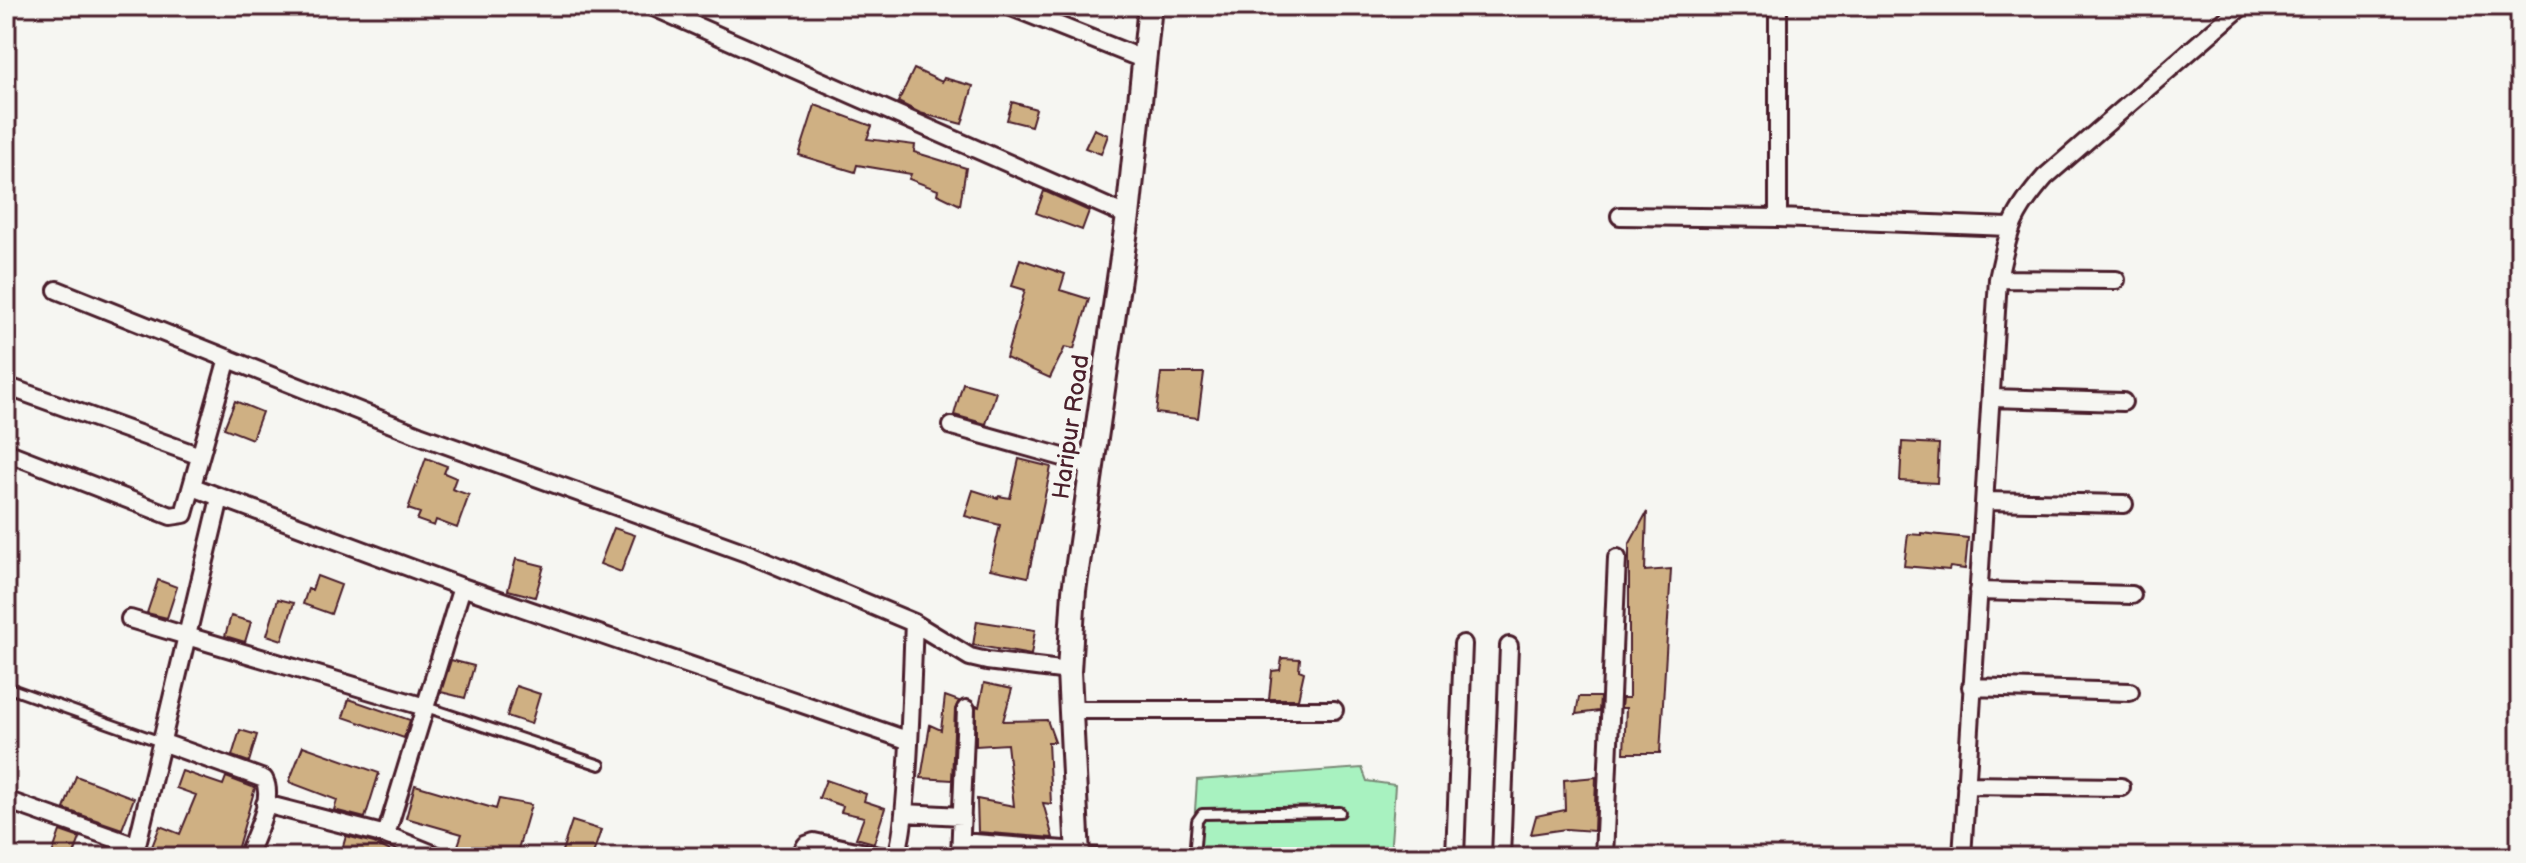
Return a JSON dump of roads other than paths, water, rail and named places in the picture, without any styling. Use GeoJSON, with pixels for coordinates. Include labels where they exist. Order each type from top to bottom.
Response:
{"type":"FeatureCollection","features":[{"type":"Feature","properties":{"kind":"street"},"geometry":{"type":"LineString","coordinates":[[651,6],[1128,216]]}},
{"type":"Feature","properties":{"kind":"street"},"geometry":{"type":"LineString","coordinates":[[1009,6],[1145,60]]}},
{"type":"Feature","properties":{"kind":"street","name":"Haripur Road"},"geometry":{"type":"LineString","coordinates":[[1077,854],[1069,671],[1074,591],[1128,216],[1150,6]]}},
{"type":"Feature","properties":{"kind":"street"},"geometry":{"type":"LineString","coordinates":[[1778,6],[1778,218]]}},
{"type":"Feature","properties":{"kind":"street"},"geometry":{"type":"LineString","coordinates":[[1962,857],[1998,279],[2009,227],[2022,203],[2045,177],[2242,6]]}},
{"type":"Feature","properties":{"kind":"street"},"geometry":{"type":"LineString","coordinates":[[1620,216],[1778,218],[2009,227]]}},
{"type":"Feature","properties":{"kind":"street"},"geometry":{"type":"LineString","coordinates":[[1998,279],[2116,280]]}},
{"type":"Feature","properties":{"kind":"street"},"geometry":{"type":"LineString","coordinates":[[57,290],[419,435],[749,554],[914,623],[970,657],[1069,671]]}},
{"type":"Feature","properties":{"kind":"street"},"geometry":{"type":"LineString","coordinates":[[6,452],[171,516],[184,514],[228,358]]}},
{"type":"Feature","properties":{"kind":"street"},"geometry":{"type":"LineString","coordinates":[[6,386],[200,456]]}},
{"type":"Feature","properties":{"kind":"street"},"geometry":{"type":"LineString","coordinates":[[1991,398],[2123,402]]}},
{"type":"Feature","properties":{"kind":"street"},"geometry":{"type":"LineString","coordinates":[[952,426],[1091,465]]}},
{"type":"Feature","properties":{"kind":"street"},"geometry":{"type":"LineString","coordinates":[[193,487],[462,587],[907,740]]}},
{"type":"Feature","properties":{"kind":"street"},"geometry":{"type":"LineString","coordinates":[[6,800],[135,852],[220,498]]}},
{"type":"Feature","properties":{"kind":"street"},"geometry":{"type":"LineString","coordinates":[[1985,501],[2124,504]]}},
{"type":"Feature","properties":{"kind":"street"},"geometry":{"type":"LineString","coordinates":[[1604,857],[1617,558]]}},
{"type":"Feature","properties":{"kind":"street"},"geometry":{"type":"LineString","coordinates":[[386,835],[462,587]]}},
{"type":"Feature","properties":{"kind":"street"},"geometry":{"type":"LineString","coordinates":[[1978,591],[2132,595]]}},
{"type":"Feature","properties":{"kind":"street"},"geometry":{"type":"LineString","coordinates":[[130,619],[425,707]]}},
{"type":"Feature","properties":{"kind":"street"},"geometry":{"type":"LineString","coordinates":[[894,857],[899,852],[904,813],[914,623]]}},
{"type":"Feature","properties":{"kind":"street"},"geometry":{"type":"LineString","coordinates":[[1455,857],[1463,644]]}},
{"type":"Feature","properties":{"kind":"street"},"geometry":{"type":"LineString","coordinates":[[1501,857],[1509,646]]}},
{"type":"Feature","properties":{"kind":"street"},"geometry":{"type":"LineString","coordinates":[[1971,687],[2130,692]]}},
{"type":"Feature","properties":{"kind":"street"},"geometry":{"type":"LineString","coordinates":[[966,709],[961,850],[1077,854]]}},
{"type":"Feature","properties":{"kind":"street"},"geometry":{"type":"LineString","coordinates":[[1071,710],[1334,710]]}},
{"type":"Feature","properties":{"kind":"street"},"geometry":{"type":"LineString","coordinates":[[161,742],[264,779],[268,788],[265,804],[247,857]]}},
{"type":"Feature","properties":{"kind":"street"},"geometry":{"type":"LineString","coordinates":[[1966,785],[2121,787]]}},
{"type":"Feature","properties":{"kind":"street"},"geometry":{"type":"LineString","coordinates":[[265,804],[386,835],[440,857]]}},
{"type":"Feature","properties":{"kind":"street"},"geometry":{"type":"LineString","coordinates":[[904,813],[962,816]]}},
{"type":"Feature","properties":{"kind":"street"},"geometry":{"type":"LineString","coordinates":[[799,857],[806,845],[814,842],[884,857]]}},
{"type":"Feature","properties":{"kind":"lane"},"geometry":{"type":"LineString","coordinates":[[6,687],[161,742]]}},
{"type":"Feature","properties":{"kind":"lane"},"geometry":{"type":"LineString","coordinates":[[425,707],[600,765]]}},
{"type":"Feature","properties":{"kind":"lane"},"geometry":{"type":"LineString","coordinates":[[1194,857],[1197,821],[1202,814],[1340,812]]}},
{"type":"Feature","properties":{"kind":"lane"},"geometry":{"type":"LineString","coordinates":[[1077,854],[1139,857]]}}]}
